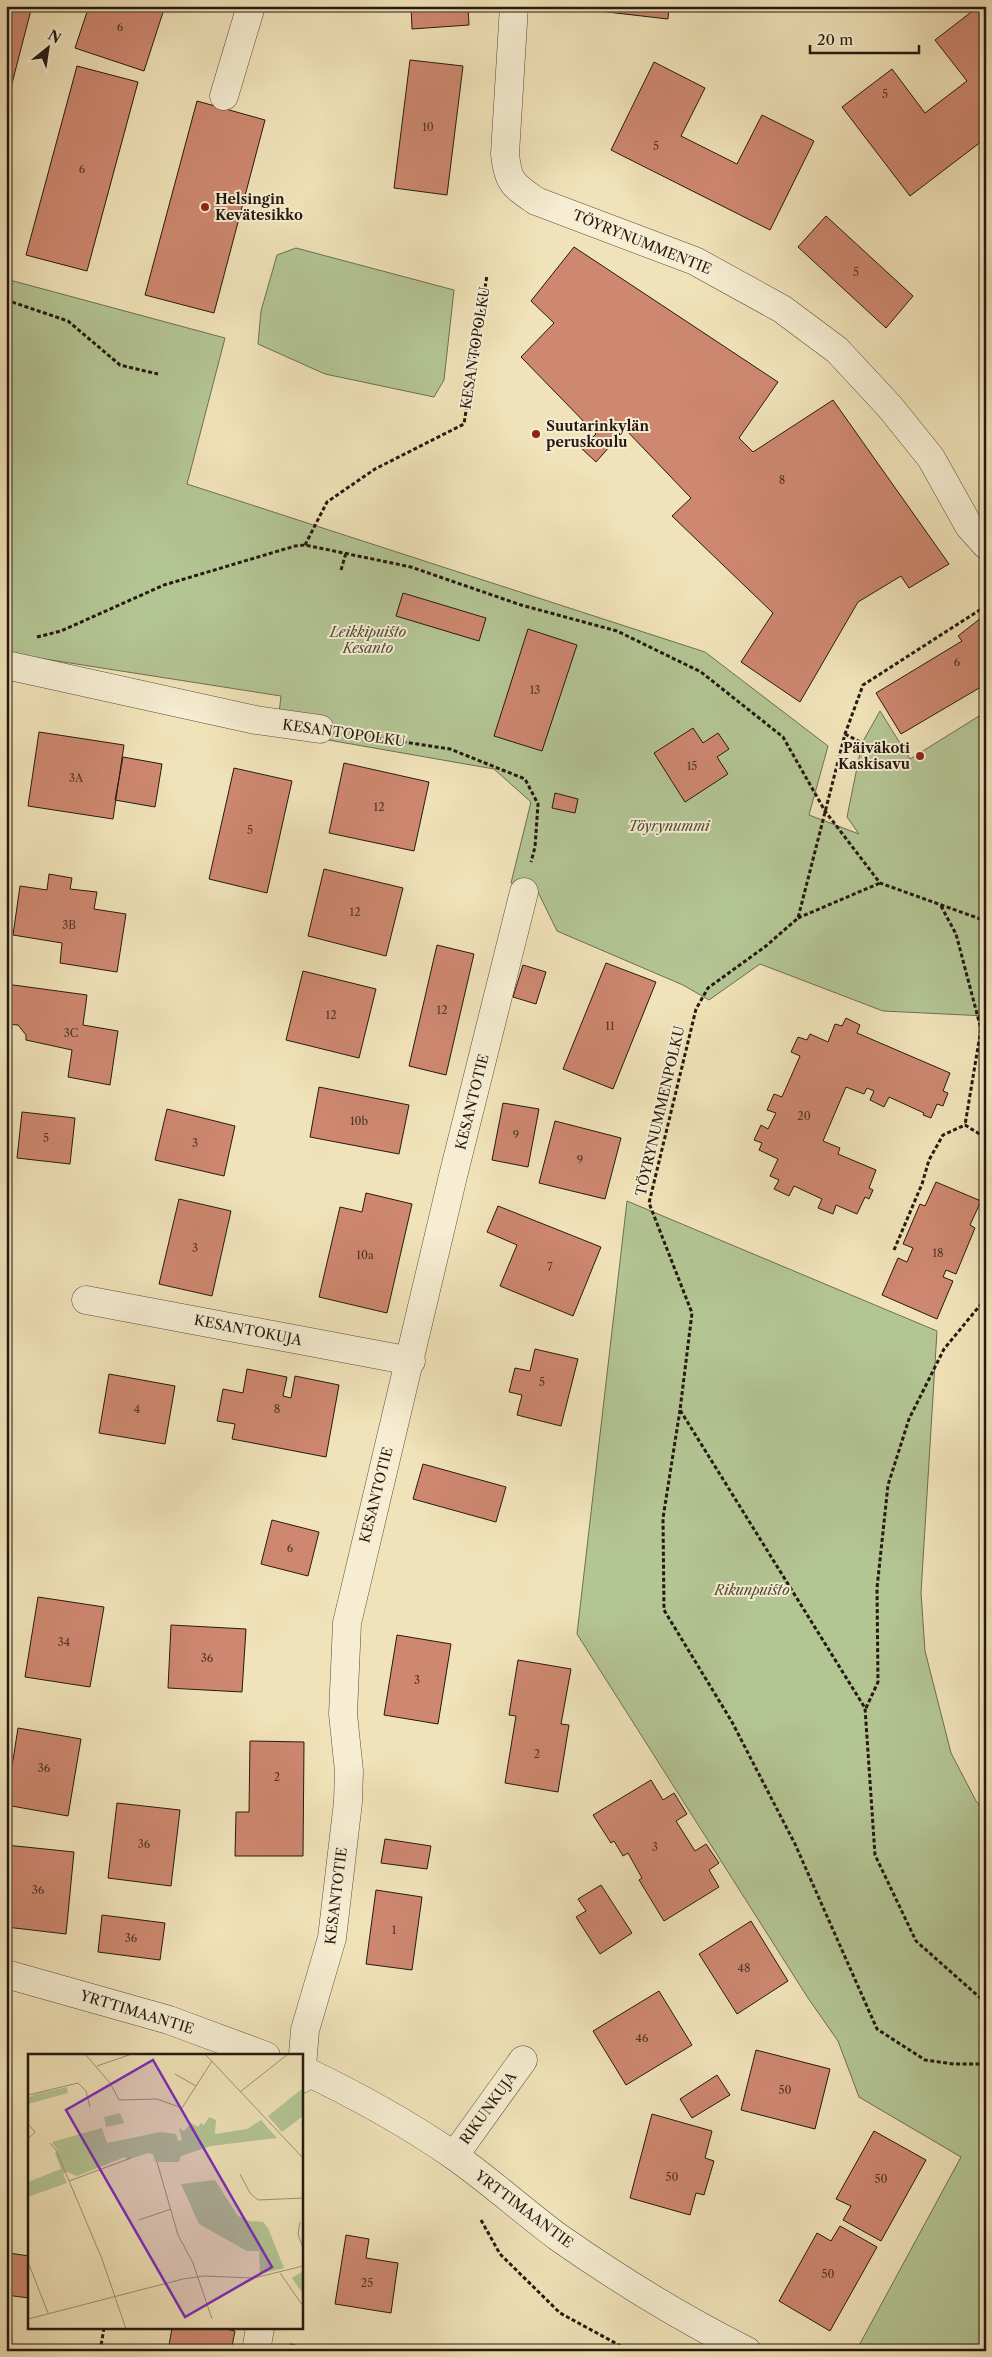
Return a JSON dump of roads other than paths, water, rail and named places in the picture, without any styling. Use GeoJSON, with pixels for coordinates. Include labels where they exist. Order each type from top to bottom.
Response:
{"type":"FeatureCollection","features":[{"type":"Feature","properties":{"kind":"street"},"geometry":{"type":"LineString","coordinates":[[224,96],[250,6]]}},
{"type":"Feature","properties":{"kind":"street","name":"TÖYRYNUMMENTIE"},"geometry":{"type":"LineString","coordinates":[[514,6],[506,154],[508,175],[520,190],[536,201],[695,261],[782,309],[837,350],[890,407],[930,458],[969,526],[986,545]]}},
{"type":"Feature","properties":{"kind":"street","name":"KESANTOPOLKU"},"geometry":{"type":"LineString","coordinates":[[6,665],[256,720],[320,729]]}},
{"type":"Feature","properties":{"kind":"street","name":"KESANTOTIE"},"geometry":{"type":"LineString","coordinates":[[302,2069],[305,2030],[332,1938],[348,1802],[349,1771],[343,1714],[347,1623],[411,1361],[453,1176],[524,892]]}},
{"type":"Feature","properties":{"kind":"street","name":"KESANTOKUJA"},"geometry":{"type":"LineString","coordinates":[[86,1300],[411,1361]]}},
{"type":"Feature","properties":{"kind":"street","name":"YRTTIMAANTIE"},"geometry":{"type":"LineString","coordinates":[[6,1974],[168,2020],[261,2054]]}},
{"type":"Feature","properties":{"kind":"street","name":"RIKUNKUJA"},"geometry":{"type":"LineString","coordinates":[[454,2156],[523,2060]]}},
{"type":"Feature","properties":{"kind":"street","name":"YRTTIMAANTIE"},"geometry":{"type":"LineString","coordinates":[[302,2069],[367,2101],[454,2156],[558,2236],[619,2277],[677,2313],[747,2351]]}},
{"type":"Feature","properties":{"kind":"street"},"geometry":{"type":"LineString","coordinates":[[256,2351],[260,2330]]}},
{"type":"Feature","properties":{"kind":"place","name":"Helsingin Kevätesikko"},"geometry":{"type":"Point","coordinates":[205,207]}},
{"type":"Feature","properties":{"kind":"place","name":"Suutarinkylän peruskoulu"},"geometry":{"type":"Point","coordinates":[536,434]}},
{"type":"Feature","properties":{"kind":"place","name":"Päiväkoti Kaskisavu"},"geometry":{"type":"Point","coordinates":[920,756]}},
{"type":"Feature","properties":{"kind":"park label","name":"Leikkipuisto Kesanto"},"geometry":{"type":"Point","coordinates":[368,640]}},
{"type":"Feature","properties":{"kind":"park label","name":"Töyrynummi"},"geometry":{"type":"Point","coordinates":[669,826]}},
{"type":"Feature","properties":{"kind":"park label","name":"Rikunpuisto"},"geometry":{"type":"Point","coordinates":[752,1590]}}]}
